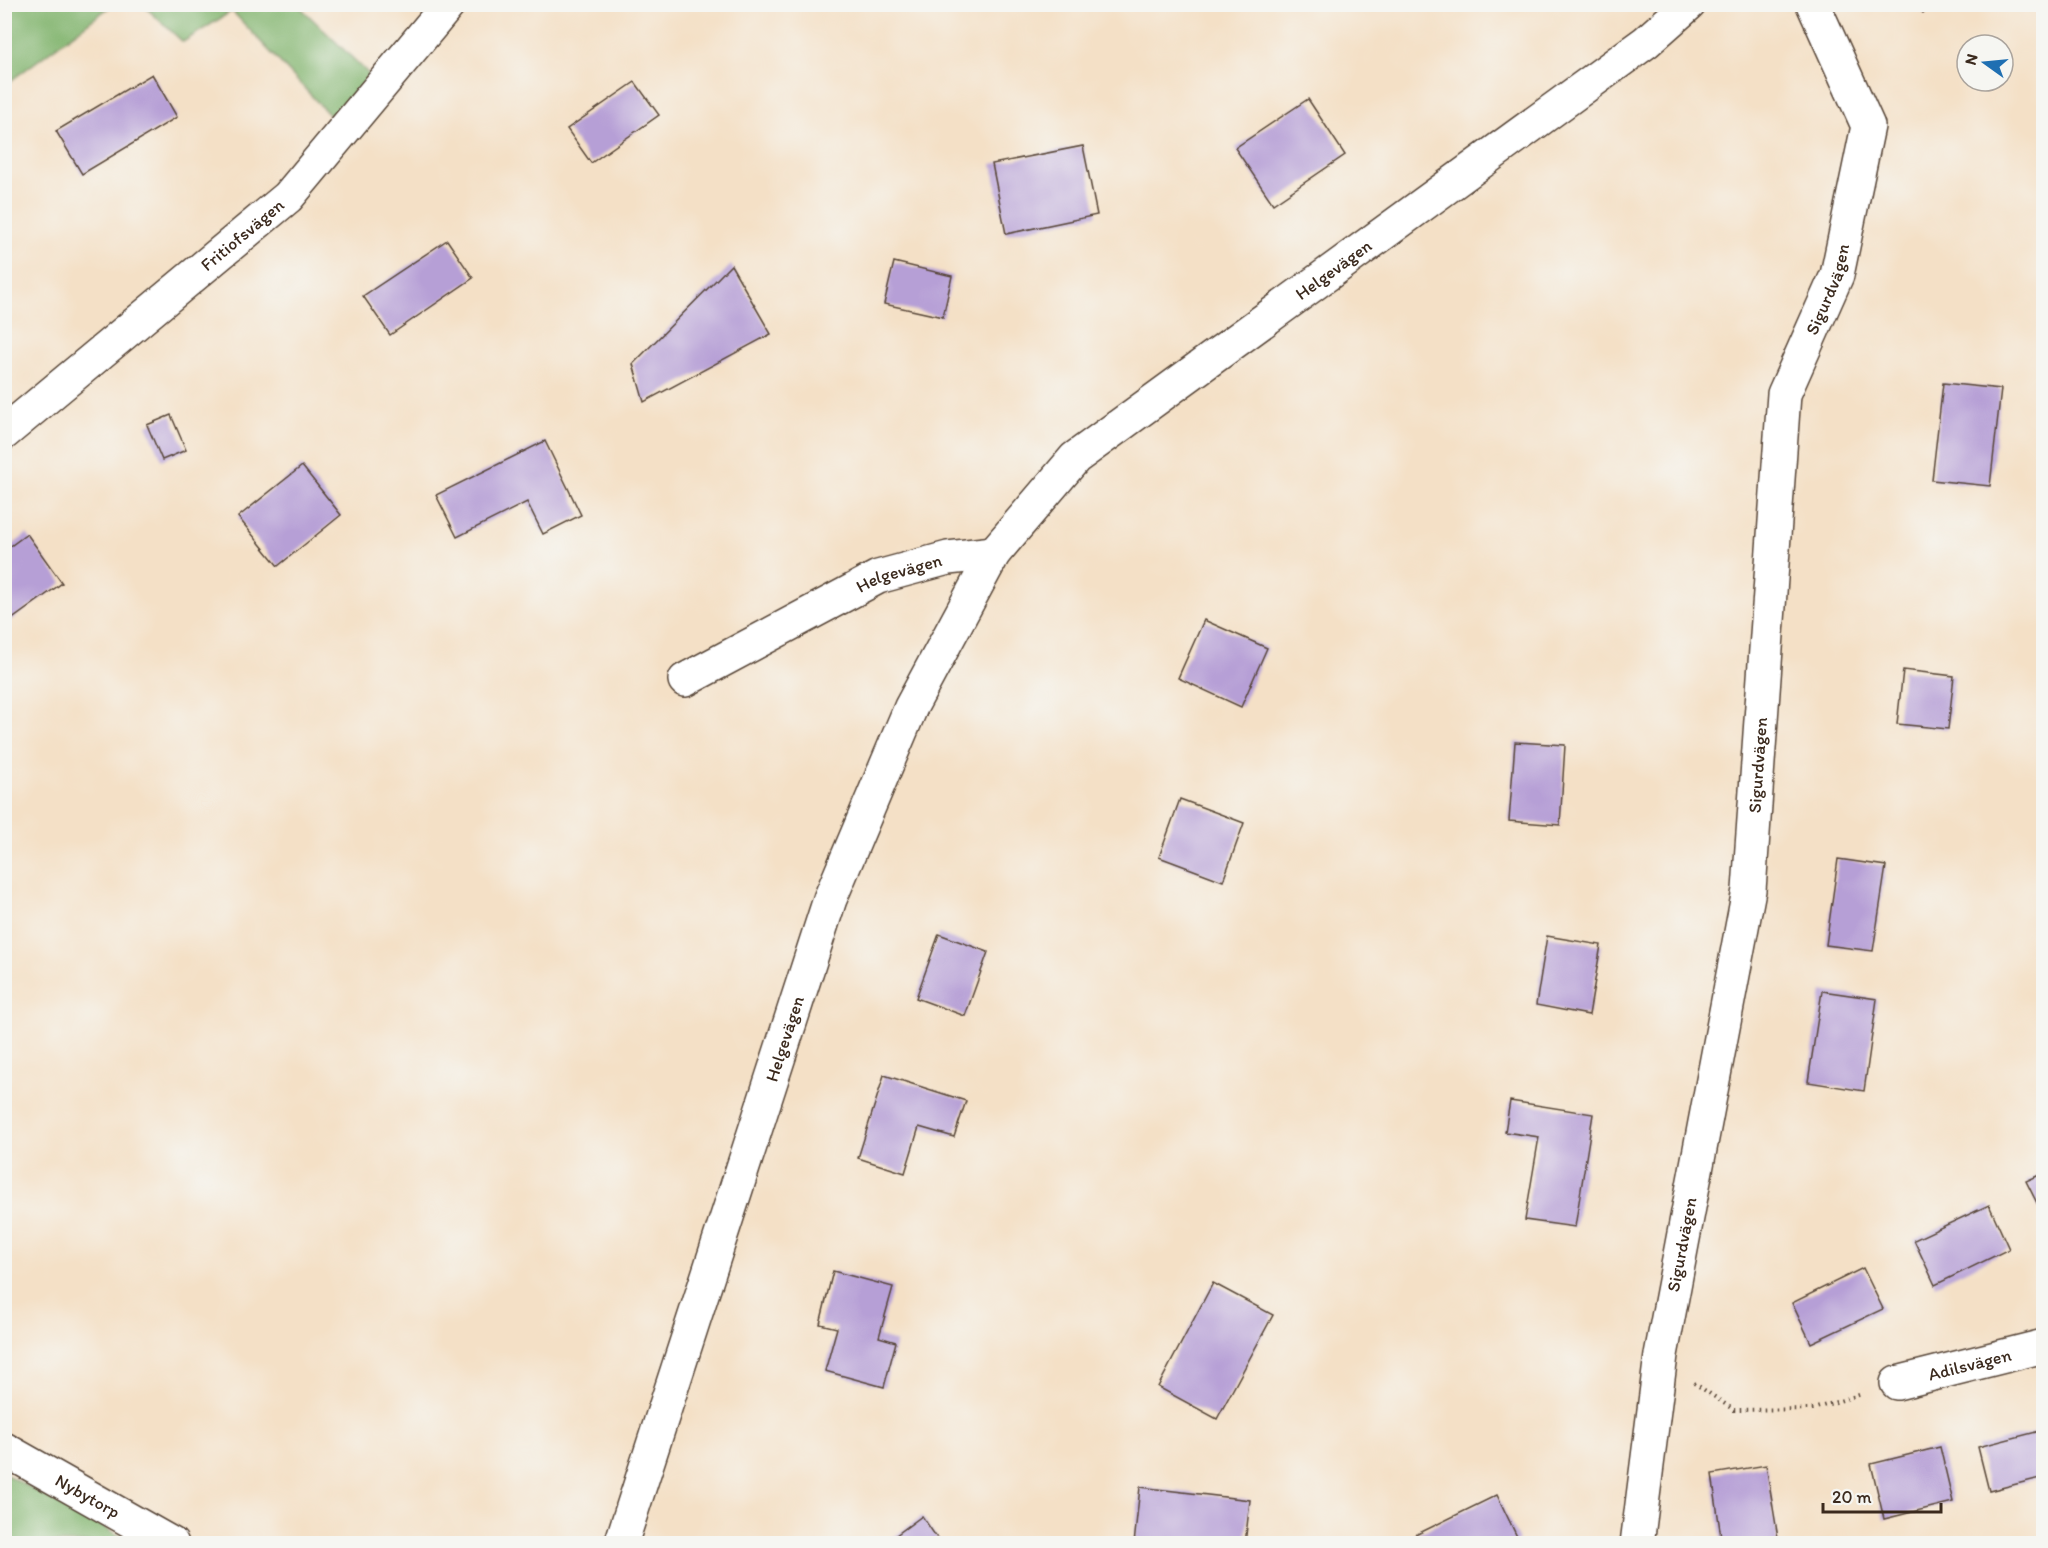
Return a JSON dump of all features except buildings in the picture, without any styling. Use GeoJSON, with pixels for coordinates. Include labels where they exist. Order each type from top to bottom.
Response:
{"type":"FeatureCollection","features":[{"type":"Feature","properties":{"kind":"street","name":"Fritiofsvägen"},"geometry":{"type":"LineString","coordinates":[[4,433],[288,197],[449,4]]}},
{"type":"Feature","properties":{"kind":"street","name":"Helgevägen"},"geometry":{"type":"LineString","coordinates":[[621,1544],[830,899],[911,707],[994,553],[1075,458],[1646,42],[1689,4]]}},
{"type":"Feature","properties":{"kind":"street","name":"Sigurdvägen"},"geometry":{"type":"LineString","coordinates":[[1637,1544],[1661,1355],[1749,890],[1784,394],[1837,275],[1868,126],[1814,4]]}},
{"type":"Feature","properties":{"kind":"street","name":"Helgevägen"},"geometry":{"type":"LineString","coordinates":[[685,680],[878,576],[948,558],[994,553]]}},
{"type":"Feature","properties":{"kind":"street","name":"Adilsvägen"},"geometry":{"type":"LineString","coordinates":[[1897,1383],[2043,1347]]}},
{"type":"Feature","properties":{"kind":"street","name":"Nybytorp"},"geometry":{"type":"LineString","coordinates":[[4,1449],[172,1544]]}},
{"type":"Feature","properties":{"kind":"path"},"geometry":{"type":"LineString","coordinates":[[1691,1381],[1734,1410],[1813,1409],[1897,1383]]}},
{"type":"Feature","properties":{"kind":"green space"},"geometry":{"type":"Polygon","coordinates":[[[5,4],[112,4],[112,5],[5,85],[5,4]]]}},
{"type":"Feature","properties":{"kind":"green space"},"geometry":{"type":"Polygon","coordinates":[[[143,5],[298,5],[371,76],[337,123],[232,11],[183,42],[143,5]]]}},
{"type":"Feature","properties":{"kind":"green space"},"geometry":{"type":"Polygon","coordinates":[[[5,1474],[133,1543],[5,1543],[5,1474]]]}}]}
